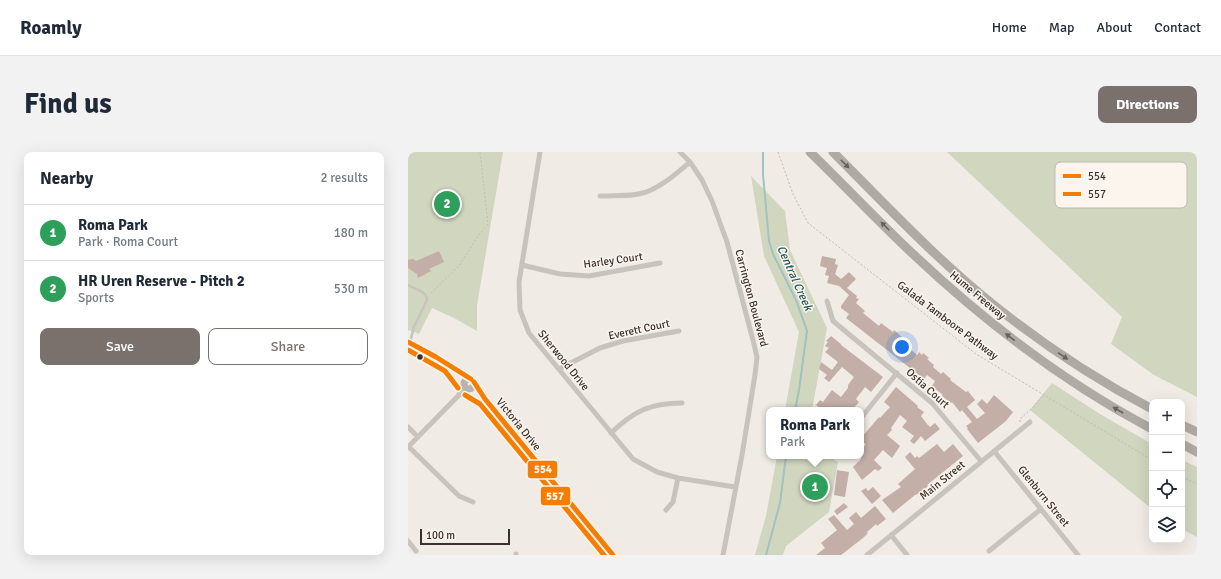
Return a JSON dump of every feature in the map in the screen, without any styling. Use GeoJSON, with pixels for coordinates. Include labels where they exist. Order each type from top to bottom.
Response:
{"type":"FeatureCollection","features":[{"type":"Feature","properties":{"kind":"highway","name":"Hume Freeway"},"geometry":{"type":"LineString","coordinates":[[810,152],[913,254],[983,316],[1064,375],[1106,403],[1149,427]]}},
{"type":"Feature","properties":{"kind":"highway","name":"Hume Freeway"},"geometry":{"type":"LineString","coordinates":[[833,152],[924,243],[995,306],[1101,381],[1149,407]]}},
{"type":"Feature","properties":{"kind":"highway"},"geometry":{"type":"LineString","coordinates":[[1185,426],[1197,432]]}},
{"type":"Feature","properties":{"kind":"highway"},"geometry":{"type":"LineString","coordinates":[[1185,446],[1197,452]]}},
{"type":"Feature","properties":{"kind":"street","name":"Sherwood Drive"},"geometry":{"type":"LineString","coordinates":[[540,152],[519,282],[520,310],[529,333],[560,368],[633,459],[657,472],[678,478],[735,487]]}},
{"type":"Feature","properties":{"kind":"street","name":"Carrington Boulevard"},"geometry":{"type":"LineString","coordinates":[[680,152],[690,162],[702,180],[712,202],[724,235],[753,340],[756,357],[755,376],[723,555]]}},
{"type":"Feature","properties":{"kind":"street"},"geometry":{"type":"LineString","coordinates":[[600,196],[628,195],[648,192],[667,182],[690,162]]}},
{"type":"Feature","properties":{"kind":"street","name":"Harley Court"},"geometry":{"type":"LineString","coordinates":[[522,265],[560,274],[589,276],[660,263]]}},
{"type":"Feature","properties":{"kind":"street","name":"Ostia Court"},"geometry":{"type":"LineString","coordinates":[[827,301],[833,321],[932,403],[981,461]]}},
{"type":"Feature","properties":{"kind":"street","name":"Everett Court"},"geometry":{"type":"LineString","coordinates":[[560,368],[600,348],[623,340],[679,331]]}},
{"type":"Feature","properties":{"kind":"street","name":"Victoria Drive"},"geometry":{"type":"LineString","coordinates":[[409,342],[436,357],[472,381],[485,399],[613,555]]}},
{"type":"Feature","properties":{"kind":"street","name":"Victoria Drive"},"geometry":{"type":"LineString","coordinates":[[450,366],[467,387],[485,399]]}},
{"type":"Feature","properties":{"kind":"street"},"geometry":{"type":"LineString","coordinates":[[864,414],[897,373]]}},
{"type":"Feature","properties":{"kind":"street"},"geometry":{"type":"LineString","coordinates":[[472,381],[466,380],[467,387],[408,447],[459,496],[473,502]]}},
{"type":"Feature","properties":{"kind":"street"},"geometry":{"type":"LineString","coordinates":[[611,433],[634,414],[648,407],[665,403],[682,404]]}},
{"type":"Feature","properties":{"kind":"street","name":"Main Street"},"geometry":{"type":"LineString","coordinates":[[867,555],[1030,422]]}},
{"type":"Feature","properties":{"kind":"street"},"geometry":{"type":"LineString","coordinates":[[408,427],[418,437]]}},
{"type":"Feature","properties":{"kind":"street","name":"Glenburn Street"},"geometry":{"type":"LineString","coordinates":[[994,451],[1078,555]]}},
{"type":"Feature","properties":{"kind":"street"},"geometry":{"type":"LineString","coordinates":[[666,510],[673,502],[678,478]]}},
{"type":"Feature","properties":{"kind":"street"},"geometry":{"type":"LineString","coordinates":[[989,551],[1041,509]]}},
{"type":"Feature","properties":{"kind":"street"},"geometry":{"type":"LineString","coordinates":[[891,535],[907,555]]}},
{"type":"Feature","properties":{"kind":"street"},"geometry":{"type":"LineString","coordinates":[[408,540],[416,551]]}},
{"type":"Feature","properties":{"kind":"lane"},"geometry":{"type":"LineString","coordinates":[[408,285],[425,294],[427,297],[409,342]]}},
{"type":"Feature","properties":{"kind":"path"},"geometry":{"type":"LineString","coordinates":[[427,297],[459,266],[478,236],[488,224],[480,152]]}},
{"type":"Feature","properties":{"kind":"path","name":"Galada Tamboore Pathway"},"geometry":{"type":"LineString","coordinates":[[778,152],[793,194],[808,223],[976,354],[1149,458]]}},
{"type":"Feature","properties":{"kind":"path"},"geometry":{"type":"LineString","coordinates":[[1022,428],[1020,419],[1043,395]]}},
{"type":"Feature","properties":{"kind":"path"},"geometry":{"type":"LineString","coordinates":[[1185,478],[1197,484]]}},
{"type":"Feature","properties":{"kind":"green space"},"geometry":{"type":"Polygon","coordinates":[[[408,152],[503,152],[477,305],[477,331],[432,308],[419,334],[408,330],[408,152]]]}},
{"type":"Feature","properties":{"kind":"green space"},"geometry":{"type":"Polygon","coordinates":[[[947,152],[1197,152],[1197,397],[1154,375],[1111,344],[1122,317],[947,152]]]}},
{"type":"Feature","properties":{"kind":"green space"},"geometry":{"type":"Polygon","coordinates":[[[751,176],[785,211],[790,250],[827,328],[813,407],[786,407],[799,332],[764,256],[751,176]]]}},
{"type":"Feature","properties":{"kind":"green space"},"geometry":{"type":"Polygon","coordinates":[[[1052,383],[1100,414],[1149,442],[1149,507],[1030,410],[1052,383]]]}},
{"type":"Feature","properties":{"kind":"green space"},"geometry":{"type":"Polygon","coordinates":[[[776,459],[833,459],[838,462],[829,512],[786,546],[783,555],[755,555],[766,516],[776,459]]]}},
{"type":"Feature","properties":{"kind":"green space"},"geometry":{"type":"Polygon","coordinates":[[[1185,461],[1197,467],[1197,537],[1185,531],[1185,461]]]}},
{"type":"Feature","properties":{"kind":"building"},"geometry":{"type":"Polygon","coordinates":[[[439,251],[444,262],[429,269],[431,271],[418,278],[417,274],[408,268],[408,260],[413,259],[416,261],[439,251]]]}},
{"type":"Feature","properties":{"kind":"building"},"geometry":{"type":"Polygon","coordinates":[[[822,256],[836,259],[835,264],[838,265],[835,274],[841,279],[849,272],[856,279],[847,288],[857,296],[856,298],[859,299],[856,303],[865,311],[863,313],[879,326],[881,323],[893,332],[894,330],[912,346],[910,349],[917,355],[919,352],[922,355],[923,353],[934,365],[933,367],[941,374],[943,372],[951,379],[950,380],[966,392],[968,391],[975,400],[967,407],[977,419],[985,413],[977,404],[982,399],[987,404],[994,395],[1013,412],[1006,421],[978,443],[966,426],[972,422],[962,410],[960,412],[952,402],[951,403],[942,396],[943,395],[932,386],[935,381],[927,375],[924,379],[846,318],[849,314],[841,308],[841,306],[849,295],[839,286],[827,283],[829,276],[825,275],[827,268],[820,266],[822,256]]]}},
{"type":"Feature","properties":{"kind":"building"},"geometry":{"type":"Polygon","coordinates":[[[831,336],[883,377],[871,392],[865,387],[856,399],[859,402],[855,407],[818,407],[816,405],[820,400],[823,402],[832,390],[841,397],[854,377],[842,367],[829,382],[824,378],[827,375],[819,369],[821,362],[832,370],[838,362],[825,352],[829,348],[825,346],[828,342],[826,341],[831,336]]]}},
{"type":"Feature","properties":{"kind":"building"},"geometry":{"type":"Polygon","coordinates":[[[896,387],[924,412],[921,416],[930,427],[935,423],[940,429],[925,441],[921,436],[914,444],[910,441],[914,436],[902,427],[907,421],[900,415],[891,428],[892,430],[887,435],[900,446],[892,458],[883,450],[874,460],[882,468],[878,471],[875,469],[862,480],[853,467],[861,459],[864,459],[864,446],[866,444],[864,443],[864,434],[890,407],[884,402],[896,387]]]}},
{"type":"Feature","properties":{"kind":"building"},"geometry":{"type":"Polygon","coordinates":[[[937,444],[944,452],[953,444],[963,456],[927,485],[928,486],[920,493],[915,495],[893,513],[882,500],[901,487],[898,484],[915,469],[905,457],[910,452],[915,458],[917,456],[919,458],[937,444]]]}},
{"type":"Feature","properties":{"kind":"building"},"geometry":{"type":"Polygon","coordinates":[[[837,470],[849,472],[845,497],[834,495],[837,470]]]}},
{"type":"Feature","properties":{"kind":"building"},"geometry":{"type":"Polygon","coordinates":[[[873,487],[881,496],[872,504],[861,491],[866,488],[868,491],[873,487]]]}},
{"type":"Feature","properties":{"kind":"building"},"geometry":{"type":"Polygon","coordinates":[[[844,503],[848,507],[837,515],[834,511],[844,503]]]}},
{"type":"Feature","properties":{"kind":"building"},"geometry":{"type":"Polygon","coordinates":[[[875,506],[886,519],[877,526],[876,524],[863,538],[841,555],[816,555],[825,548],[821,543],[837,530],[828,519],[834,515],[847,530],[854,524],[849,518],[856,512],[861,518],[875,506]]]}},
{"type":"Feature","properties":{"kind":"waterway","name":"Central Creek"},"geometry":{"type":"LineString","coordinates":[[763,152],[763,174],[769,241],[773,254],[796,300],[807,331],[796,407]]}},
{"type":"Feature","properties":{"kind":"waterway","name":"Central Creek"},"geometry":{"type":"LineString","coordinates":[[766,555],[780,503],[786,459]]}},
{"type":"Feature","properties":{"kind":"transit line","name":"554"},"geometry":{"type":"LineString","coordinates":[[408,342],[436,357],[471,379]]}},
{"type":"Feature","properties":{"kind":"transit line","name":"557"},"geometry":{"type":"LineString","coordinates":[[408,350],[445,371],[458,388]]}},
{"type":"Feature","properties":{"kind":"transit line","name":"554"},"geometry":{"type":"LineString","coordinates":[[474,382],[485,399],[613,555]]}},
{"type":"Feature","properties":{"kind":"transit line","name":"557"},"geometry":{"type":"LineString","coordinates":[[465,395],[480,404],[604,555]]}},
{"type":"Feature","properties":{"kind":"place","name":"HR Uren Reserve - Pitch 2"},"geometry":{"type":"Point","coordinates":[447,204]}},
{"type":"Feature","properties":{"kind":"place","name":"Roma Park"},"geometry":{"type":"Point","coordinates":[815,487]}}]}
